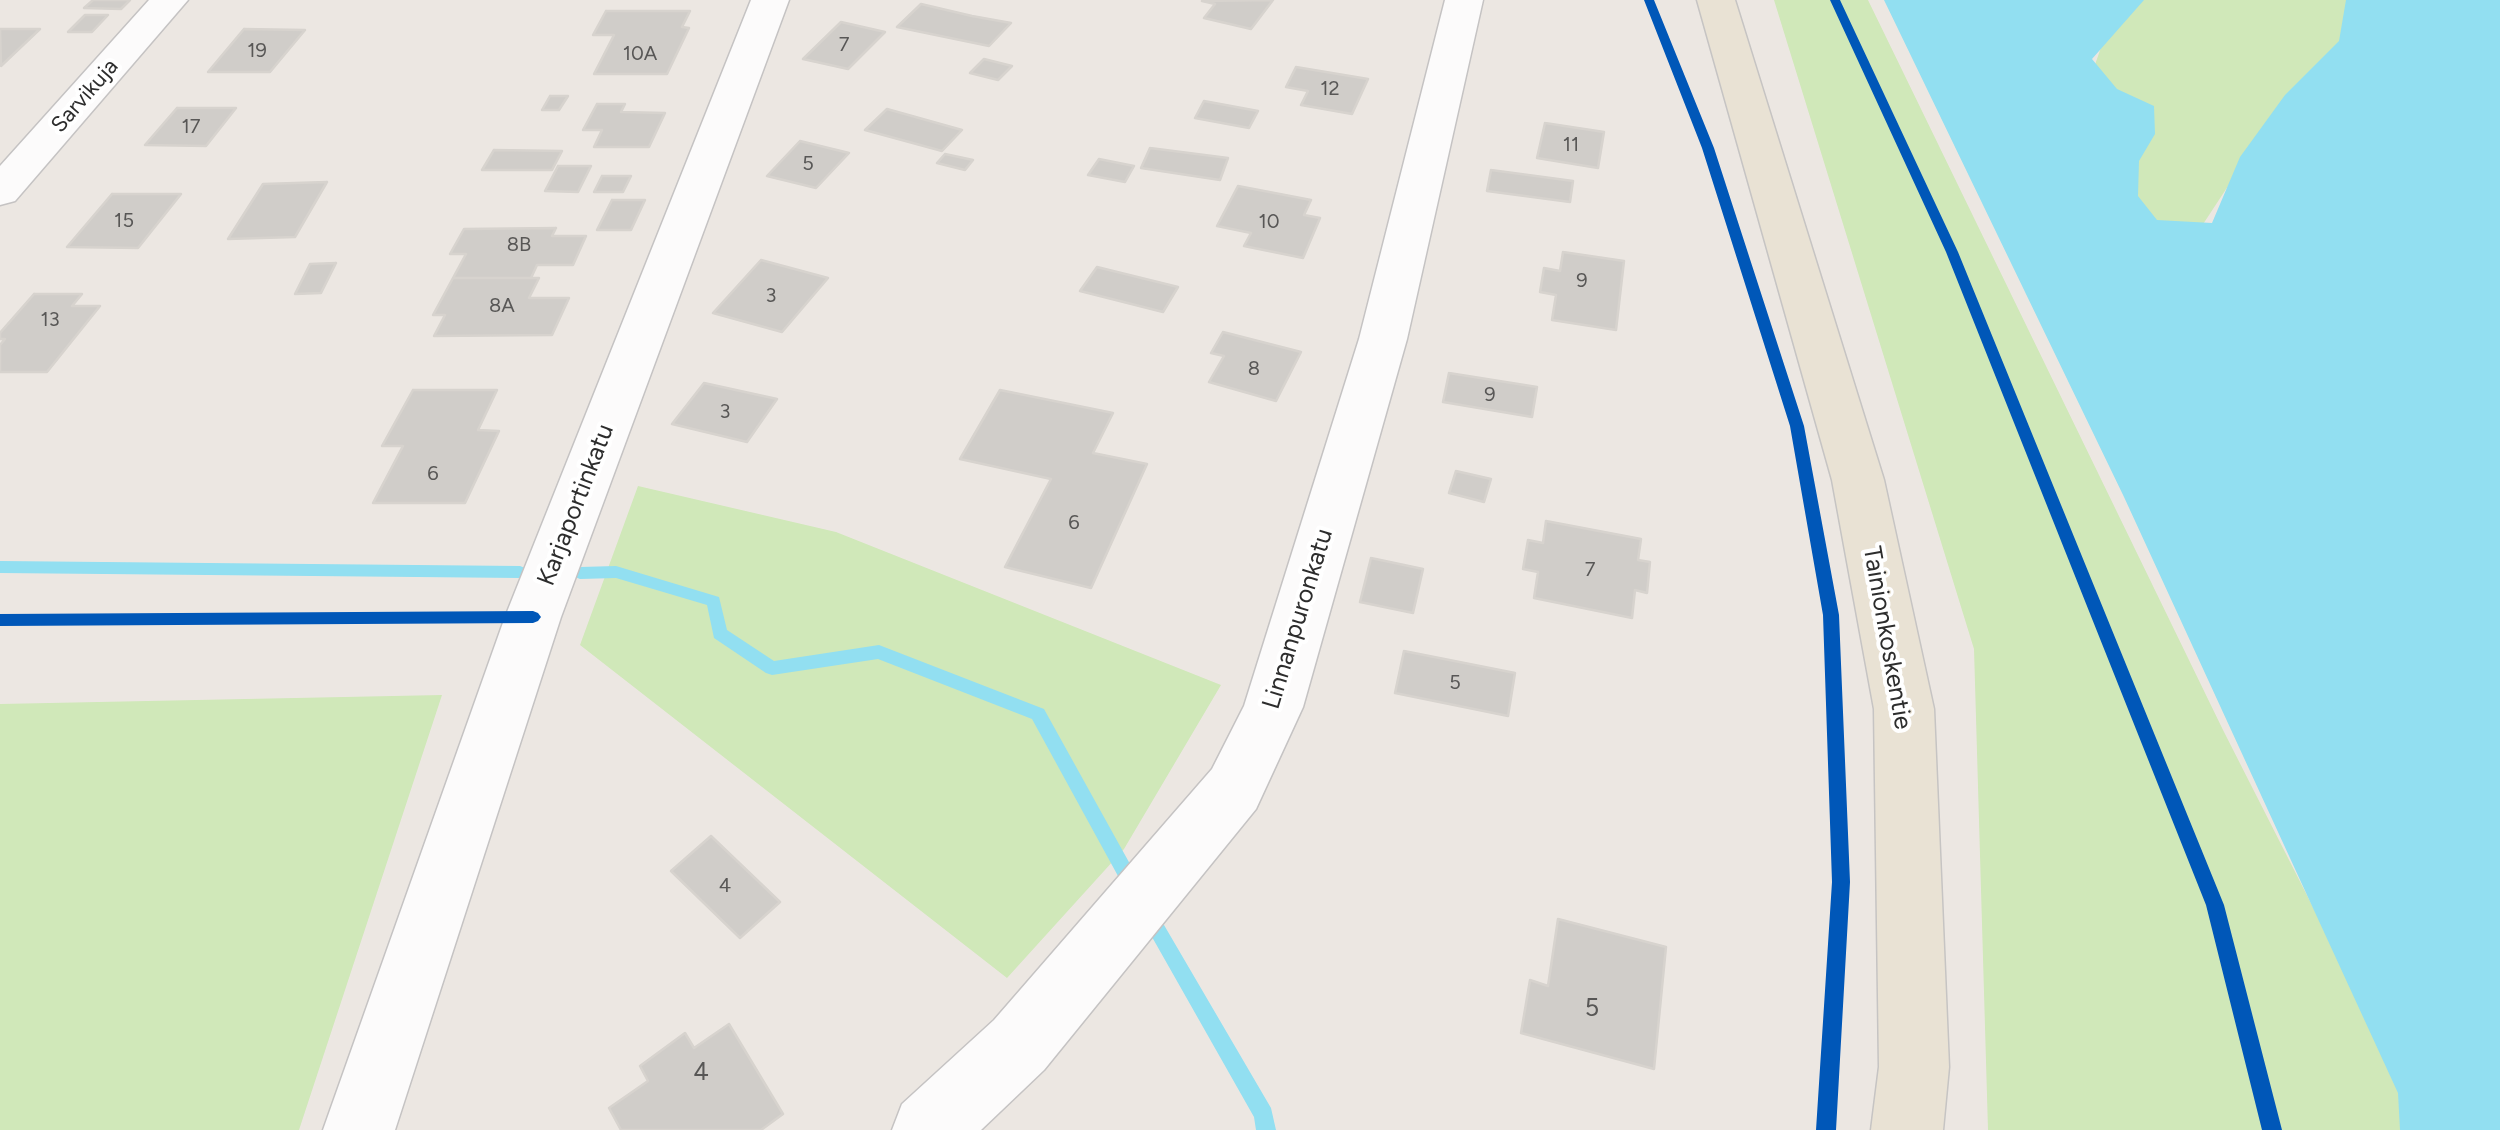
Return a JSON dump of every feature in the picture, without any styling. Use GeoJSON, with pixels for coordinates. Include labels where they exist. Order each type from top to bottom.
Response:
{"type":"FeatureCollection","features":[{"type":"Feature","properties":{"kind":"main road","name":"Tainionkoskentie"},"geometry":{"type":"LineString","coordinates":[[1696,0],[1779,218]]}},
{"type":"Feature","properties":{"kind":"main road","name":"Tainionkoskentie"},"geometry":{"type":"LineString","coordinates":[[1716,0],[1858,480],[1904,709],[1914,1067],[1907,1130]]}},
{"type":"Feature","properties":{"kind":"street","name":"Sarvikuja"},"geometry":{"type":"LineString","coordinates":[[0,192],[169,0]]}},
{"type":"Feature","properties":{"kind":"street","name":"Karjaportinkatu"},"geometry":{"type":"LineString","coordinates":[[358,1130],[533,618],[770,0]]}},
{"type":"Feature","properties":{"kind":"street","name":"Linnanpuronkatu"},"geometry":{"type":"LineString","coordinates":[[928,1130],[1020,1045],[1234,789],[1272,706],[1383,339],[1464,0]]}},
{"type":"Feature","properties":{"kind":"green space"},"geometry":{"type":"Polygon","coordinates":[[[1774,0],[1868,0],[2223,730],[2411,1100],[2415,1130],[1988,1130],[1974,649],[1774,0]]]}},
{"type":"Feature","properties":{"kind":"green space"},"geometry":{"type":"Polygon","coordinates":[[[2092,0],[2389,0],[2276,113],[2192,241],[2147,221],[2089,82],[2115,7],[2092,0]]]}},
{"type":"Feature","properties":{"kind":"green space"},"geometry":{"type":"Polygon","coordinates":[[[638,486],[836,532],[1221,685],[1124,849],[1007,978],[580,645],[638,486]]]}},
{"type":"Feature","properties":{"kind":"green space"},"geometry":{"type":"Polygon","coordinates":[[[442,695],[299,1130],[0,1130],[0,704],[442,695]]]}},
{"type":"Feature","properties":{"kind":"water"},"geometry":{"type":"Polygon","coordinates":[[[1884,0],[2144,0],[2092,59],[2117,89],[2154,106],[2155,134],[2139,161],[2138,196],[2157,220],[2212,223],[2240,157],[2285,95],[2339,41],[2346,0],[2500,0],[2500,1130],[2400,1130],[2398,1093],[2124,497],[1884,0]]]}},
{"type":"Feature","properties":{"kind":"building"},"geometry":{"type":"Polygon","coordinates":[[[93,0],[130,0],[121,9],[84,8],[93,0]]]}},
{"type":"Feature","properties":{"kind":"building"},"geometry":{"type":"Polygon","coordinates":[[[1273,0],[1251,29],[1204,18],[1215,4],[1202,1],[1273,0]]]}},
{"type":"Feature","properties":{"kind":"building"},"geometry":{"type":"Polygon","coordinates":[[[921,4],[1011,23],[989,46],[897,27],[921,4]]]}},
{"type":"Feature","properties":{"kind":"building"},"geometry":{"type":"Polygon","coordinates":[[[606,11],[690,11],[682,27],[689,28],[667,74],[594,74],[614,35],[593,35],[606,11]]]}},
{"type":"Feature","properties":{"kind":"building"},"geometry":{"type":"Polygon","coordinates":[[[85,15],[108,15],[92,32],[68,32],[85,15]]]}},
{"type":"Feature","properties":{"kind":"building"},"geometry":{"type":"Polygon","coordinates":[[[841,22],[885,32],[848,69],[803,59],[841,22]]]}},
{"type":"Feature","properties":{"kind":"building"},"geometry":{"type":"Polygon","coordinates":[[[0,29],[40,29],[1,66],[0,29]]]}},
{"type":"Feature","properties":{"kind":"building"},"geometry":{"type":"Polygon","coordinates":[[[244,29],[305,30],[270,72],[208,72],[244,29]]]}},
{"type":"Feature","properties":{"kind":"building"},"geometry":{"type":"Polygon","coordinates":[[[984,59],[1012,66],[998,80],[970,73],[984,59]]]}},
{"type":"Feature","properties":{"kind":"building"},"geometry":{"type":"Polygon","coordinates":[[[1296,67],[1368,79],[1352,114],[1301,105],[1308,91],[1286,87],[1296,67]]]}},
{"type":"Feature","properties":{"kind":"building"},"geometry":{"type":"Polygon","coordinates":[[[550,96],[568,96],[559,110],[542,110],[550,96]]]}},
{"type":"Feature","properties":{"kind":"building"},"geometry":{"type":"Polygon","coordinates":[[[1204,101],[1258,111],[1249,128],[1195,118],[1204,101]]]}},
{"type":"Feature","properties":{"kind":"building"},"geometry":{"type":"Polygon","coordinates":[[[597,104],[625,104],[621,112],[665,113],[649,147],[594,147],[602,130],[583,130],[597,104]]]}},
{"type":"Feature","properties":{"kind":"building"},"geometry":{"type":"Polygon","coordinates":[[[177,108],[236,108],[206,146],[145,145],[177,108]]]}},
{"type":"Feature","properties":{"kind":"building"},"geometry":{"type":"Polygon","coordinates":[[[887,109],[962,130],[942,151],[865,130],[887,109]]]}},
{"type":"Feature","properties":{"kind":"building"},"geometry":{"type":"Polygon","coordinates":[[[1545,123],[1604,132],[1598,168],[1537,158],[1545,123]]]}},
{"type":"Feature","properties":{"kind":"building"},"geometry":{"type":"Polygon","coordinates":[[[800,141],[849,153],[816,188],[767,176],[800,141]]]}},
{"type":"Feature","properties":{"kind":"building"},"geometry":{"type":"Polygon","coordinates":[[[1150,148],[1228,158],[1220,180],[1141,168],[1150,148]]]}},
{"type":"Feature","properties":{"kind":"building"},"geometry":{"type":"Polygon","coordinates":[[[494,150],[562,151],[552,170],[482,170],[494,150]]]}},
{"type":"Feature","properties":{"kind":"building"},"geometry":{"type":"Polygon","coordinates":[[[945,154],[973,160],[965,170],[937,163],[945,154]]]}},
{"type":"Feature","properties":{"kind":"building"},"geometry":{"type":"Polygon","coordinates":[[[1099,159],[1134,166],[1125,182],[1088,175],[1099,159]]]}},
{"type":"Feature","properties":{"kind":"building"},"geometry":{"type":"Polygon","coordinates":[[[558,166],[591,166],[578,192],[545,191],[558,166]]]}},
{"type":"Feature","properties":{"kind":"building"},"geometry":{"type":"Polygon","coordinates":[[[1491,170],[1573,181],[1570,202],[1487,191],[1491,170]]]}},
{"type":"Feature","properties":{"kind":"building"},"geometry":{"type":"Polygon","coordinates":[[[602,176],[631,176],[623,192],[594,192],[602,176]]]}},
{"type":"Feature","properties":{"kind":"building"},"geometry":{"type":"Polygon","coordinates":[[[327,182],[295,237],[228,239],[263,184],[327,182]]]}},
{"type":"Feature","properties":{"kind":"building"},"geometry":{"type":"Polygon","coordinates":[[[1238,186],[1311,200],[1304,215],[1320,218],[1303,258],[1244,246],[1251,233],[1217,226],[1238,186]]]}},
{"type":"Feature","properties":{"kind":"building"},"geometry":{"type":"Polygon","coordinates":[[[112,194],[181,194],[138,248],[67,247],[112,194]]]}},
{"type":"Feature","properties":{"kind":"building"},"geometry":{"type":"Polygon","coordinates":[[[612,200],[645,200],[631,230],[597,230],[612,200]]]}},
{"type":"Feature","properties":{"kind":"building"},"geometry":{"type":"Polygon","coordinates":[[[556,228],[552,236],[586,236],[573,265],[537,265],[531,278],[453,278],[466,254],[450,254],[464,229],[556,228]]]}},
{"type":"Feature","properties":{"kind":"building"},"geometry":{"type":"Polygon","coordinates":[[[1563,252],[1624,261],[1616,330],[1552,320],[1556,295],[1540,292],[1544,268],[1560,271],[1563,252]]]}},
{"type":"Feature","properties":{"kind":"building"},"geometry":{"type":"Polygon","coordinates":[[[761,260],[828,278],[782,332],[713,313],[761,260]]]}},
{"type":"Feature","properties":{"kind":"building"},"geometry":{"type":"Polygon","coordinates":[[[336,263],[321,293],[295,294],[310,264],[336,263]]]}},
{"type":"Feature","properties":{"kind":"building"},"geometry":{"type":"Polygon","coordinates":[[[1097,267],[1178,287],[1163,312],[1080,291],[1097,267]]]}},
{"type":"Feature","properties":{"kind":"building"},"geometry":{"type":"Polygon","coordinates":[[[453,278],[539,278],[529,298],[569,298],[552,335],[434,336],[445,315],[433,315],[453,278]]]}},
{"type":"Feature","properties":{"kind":"building"},"geometry":{"type":"Polygon","coordinates":[[[34,294],[82,294],[72,306],[100,306],[47,372],[0,372],[0,345],[5,339],[0,339],[0,333],[34,294]]]}},
{"type":"Feature","properties":{"kind":"building"},"geometry":{"type":"Polygon","coordinates":[[[1223,332],[1301,352],[1276,401],[1209,382],[1224,356],[1211,353],[1223,332]]]}},
{"type":"Feature","properties":{"kind":"building"},"geometry":{"type":"Polygon","coordinates":[[[1449,373],[1537,387],[1532,417],[1443,402],[1449,373]]]}},
{"type":"Feature","properties":{"kind":"building"},"geometry":{"type":"Polygon","coordinates":[[[704,383],[777,399],[747,442],[672,424],[704,383]]]}},
{"type":"Feature","properties":{"kind":"building"},"geometry":{"type":"Polygon","coordinates":[[[413,390],[497,390],[478,430],[499,431],[465,503],[373,503],[403,446],[382,446],[413,390]]]}},
{"type":"Feature","properties":{"kind":"building"},"geometry":{"type":"Polygon","coordinates":[[[1000,390],[1113,413],[1093,453],[1147,464],[1091,588],[1005,567],[1051,479],[960,459],[1000,390]]]}},
{"type":"Feature","properties":{"kind":"building"},"geometry":{"type":"Polygon","coordinates":[[[1456,471],[1491,479],[1484,502],[1449,493],[1456,471]]]}},
{"type":"Feature","properties":{"kind":"building"},"geometry":{"type":"Polygon","coordinates":[[[1546,521],[1641,539],[1638,560],[1650,562],[1647,593],[1635,590],[1632,618],[1534,598],[1538,572],[1523,569],[1528,540],[1543,543],[1546,521]]]}},
{"type":"Feature","properties":{"kind":"building"},"geometry":{"type":"Polygon","coordinates":[[[1371,558],[1423,569],[1413,613],[1360,602],[1371,558]]]}},
{"type":"Feature","properties":{"kind":"building"},"geometry":{"type":"Polygon","coordinates":[[[1404,651],[1515,673],[1508,716],[1395,693],[1404,651]]]}},
{"type":"Feature","properties":{"kind":"building"},"geometry":{"type":"Polygon","coordinates":[[[711,836],[780,902],[740,938],[671,871],[711,836]]]}},
{"type":"Feature","properties":{"kind":"building"},"geometry":{"type":"Polygon","coordinates":[[[1558,919],[1666,947],[1654,1069],[1521,1033],[1530,980],[1548,986],[1558,919]]]}},
{"type":"Feature","properties":{"kind":"building"},"geometry":{"type":"Polygon","coordinates":[[[729,1024],[783,1114],[761,1130],[621,1130],[609,1108],[648,1081],[640,1066],[685,1033],[694,1048],[729,1024]]]}},
{"type":"Feature","properties":{"kind":"waterway"},"geometry":{"type":"LineString","coordinates":[[0,567],[520,572]]}},
{"type":"Feature","properties":{"kind":"waterway"},"geometry":{"type":"LineString","coordinates":[[580,573],[616,572],[714,601],[720,633],[772,668],[879,652],[1038,714],[1124,870]]}},
{"type":"Feature","properties":{"kind":"waterway"},"geometry":{"type":"LineString","coordinates":[[1158,931],[1264,1115],[1266,1130]]}},
{"type":"Feature","properties":{"kind":"cycle path"},"geometry":{"type":"LineString","coordinates":[[1649,0],[1708,148],[1797,426],[1831,615],[1841,882],[1826,1130]]}},
{"type":"Feature","properties":{"kind":"cycle path"},"geometry":{"type":"LineString","coordinates":[[1835,0],[1952,252],[2215,905],[2272,1130]]}},
{"type":"Feature","properties":{"kind":"cycle path"},"geometry":{"type":"LineString","coordinates":[[0,620],[533,617]]}}]}
